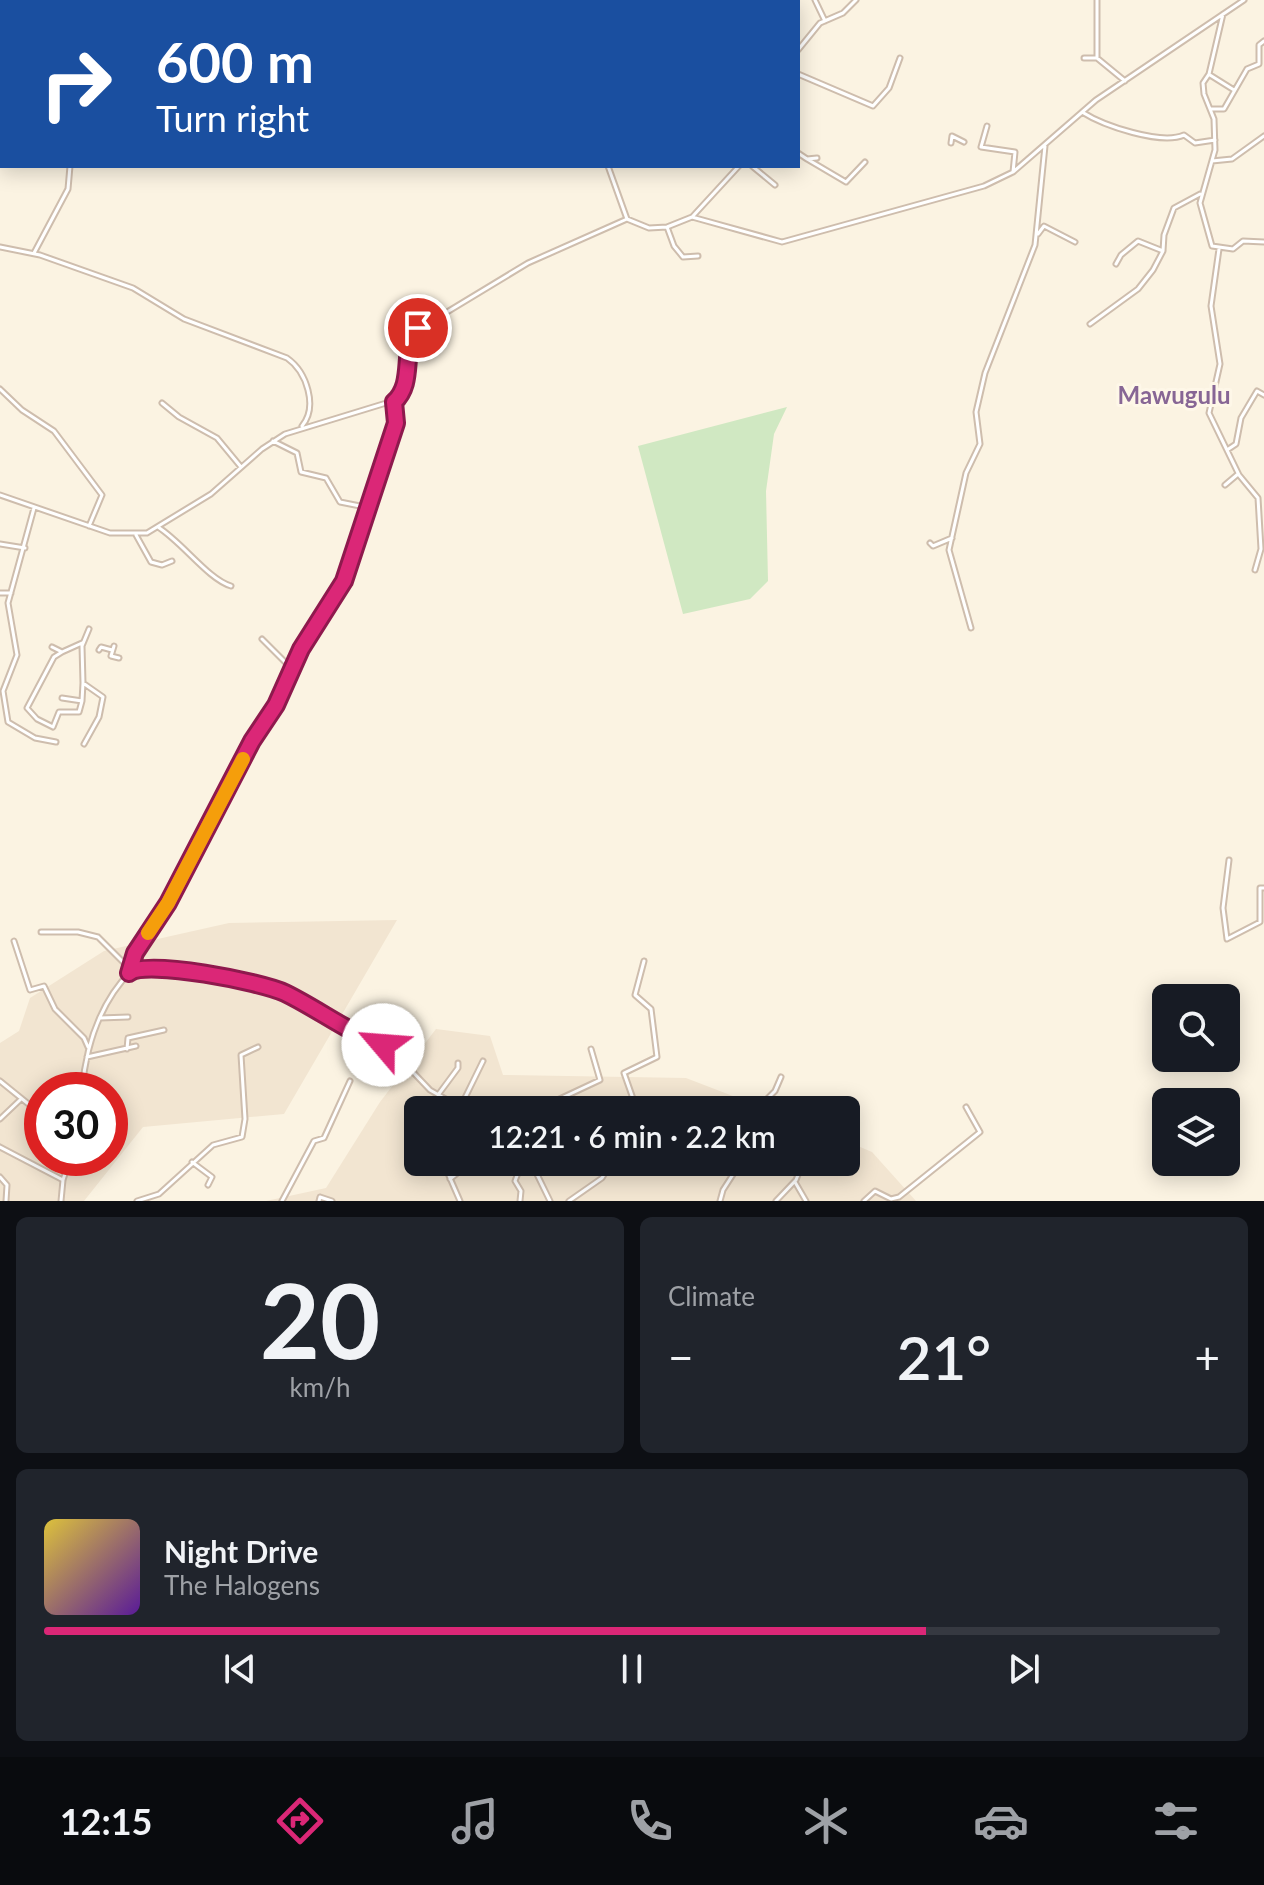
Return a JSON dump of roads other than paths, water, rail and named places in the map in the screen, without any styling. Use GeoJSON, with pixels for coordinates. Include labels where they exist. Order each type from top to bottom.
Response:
{"type":"FeatureCollection","features":[{"type":"Feature","properties":{"kind":"street"},"geometry":{"type":"LineString","coordinates":[[815,0],[825,21]]}},
{"type":"Feature","properties":{"kind":"street"},"geometry":{"type":"LineString","coordinates":[[800,47],[812,30],[843,13],[856,0]]}},
{"type":"Feature","properties":{"kind":"street"},"geometry":{"type":"LineString","coordinates":[[1097,0],[1097,58]]}},
{"type":"Feature","properties":{"kind":"street"},"geometry":{"type":"LineString","coordinates":[[692,217],[782,242],[984,186],[1013,172],[1082,112],[1244,0]]}},
{"type":"Feature","properties":{"kind":"street"},"geometry":{"type":"LineString","coordinates":[[1223,14],[1203,88],[1215,140],[1201,194],[1202,218],[1212,246],[1219,249],[1233,249],[1243,241],[1264,242]]}},
{"type":"Feature","properties":{"kind":"street"},"geometry":{"type":"LineString","coordinates":[[1210,110],[1224,109],[1247,69],[1262,61],[1258,48],[1264,41]]}},
{"type":"Feature","properties":{"kind":"street"},"geometry":{"type":"LineString","coordinates":[[800,75],[873,106],[889,88],[900,58]]}},
{"type":"Feature","properties":{"kind":"street"},"geometry":{"type":"LineString","coordinates":[[1084,58],[1097,58],[1125,81]]}},
{"type":"Feature","properties":{"kind":"street"},"geometry":{"type":"LineString","coordinates":[[1209,74],[1234,90]]}},
{"type":"Feature","properties":{"kind":"street"},"geometry":{"type":"LineString","coordinates":[[1082,112],[1099,123],[1155,139],[1173,139],[1184,135],[1195,143],[1215,140]]}},
{"type":"Feature","properties":{"kind":"street"},"geometry":{"type":"LineString","coordinates":[[987,126],[981,147],[1015,152],[1013,172]]}},
{"type":"Feature","properties":{"kind":"street"},"geometry":{"type":"LineString","coordinates":[[951,143],[952,136],[964,142]]}},
{"type":"Feature","properties":{"kind":"street"},"geometry":{"type":"LineString","coordinates":[[1212,161],[1232,159],[1264,136]]}},
{"type":"Feature","properties":{"kind":"street"},"geometry":{"type":"LineString","coordinates":[[1035,245],[1041,156],[1045,144]]}},
{"type":"Feature","properties":{"kind":"street"},"geometry":{"type":"LineString","coordinates":[[800,154],[846,182],[865,162]]}},
{"type":"Feature","properties":{"kind":"street"},"geometry":{"type":"LineString","coordinates":[[807,159],[817,158]]}},
{"type":"Feature","properties":{"kind":"street"},"geometry":{"type":"LineString","coordinates":[[34,253],[68,189],[70,168]]}},
{"type":"Feature","properties":{"kind":"street"},"geometry":{"type":"LineString","coordinates":[[609,168],[627,219]]}},
{"type":"Feature","properties":{"kind":"street"},"geometry":{"type":"LineString","coordinates":[[85,1072],[88,1047],[100,1018],[129,971],[135,953],[168,903],[344,581],[396,423],[394,402],[404,387],[411,338],[418,328],[528,263],[627,219],[649,228],[667,227],[692,217],[737,168]]}},
{"type":"Feature","properties":{"kind":"street"},"geometry":{"type":"LineString","coordinates":[[754,168],[775,185]]}},
{"type":"Feature","properties":{"kind":"street"},"geometry":{"type":"LineString","coordinates":[[1090,324],[1138,289],[1163,251],[1164,235],[1174,208],[1201,194]]}},
{"type":"Feature","properties":{"kind":"street"},"geometry":{"type":"LineString","coordinates":[[971,628],[949,559],[966,473],[980,444],[976,412],[985,373],[1044,226],[1075,242]]}},
{"type":"Feature","properties":{"kind":"street"},"geometry":{"type":"LineString","coordinates":[[667,227],[674,246],[683,257],[698,256]]}},
{"type":"Feature","properties":{"kind":"street"},"geometry":{"type":"LineString","coordinates":[[1116,264],[1138,241],[1163,251]]}},
{"type":"Feature","properties":{"kind":"street"},"geometry":{"type":"LineString","coordinates":[[0,247],[34,253],[133,288],[175,315],[287,358],[298,369],[311,405],[311,415],[302,427]]}},
{"type":"Feature","properties":{"kind":"street"},"geometry":{"type":"LineString","coordinates":[[1219,249],[1211,306],[1220,364],[1209,413],[1216,435],[1238,474],[1258,498],[1261,549],[1255,570]]}},
{"type":"Feature","properties":{"kind":"street"},"geometry":{"type":"LineString","coordinates":[[0,389],[22,410],[54,431],[102,495],[89,527]]}},
{"type":"Feature","properties":{"kind":"street"},"geometry":{"type":"LineString","coordinates":[[1227,450],[1236,444],[1241,418],[1257,391],[1264,395]]}},
{"type":"Feature","properties":{"kind":"street"},"geometry":{"type":"LineString","coordinates":[[0,495],[89,527],[118,535],[136,535],[158,527],[211,494],[273,441],[302,427],[394,402]]}},
{"type":"Feature","properties":{"kind":"street"},"geometry":{"type":"LineString","coordinates":[[162,403],[179,417],[217,438],[241,467]]}},
{"type":"Feature","properties":{"kind":"street"},"geometry":{"type":"LineString","coordinates":[[273,441],[277,446],[297,453],[301,472],[326,478],[340,502],[370,508]]}},
{"type":"Feature","properties":{"kind":"street"},"geometry":{"type":"LineString","coordinates":[[1225,485],[1238,474]]}},
{"type":"Feature","properties":{"kind":"street"},"geometry":{"type":"LineString","coordinates":[[34,508],[8,610],[15,627],[17,655],[3,691],[8,722],[35,738],[56,742]]}},
{"type":"Feature","properties":{"kind":"street"},"geometry":{"type":"LineString","coordinates":[[158,527],[187,548],[215,578],[231,586]]}},
{"type":"Feature","properties":{"kind":"street"},"geometry":{"type":"LineString","coordinates":[[136,535],[151,562],[162,565],[172,561]]}},
{"type":"Feature","properties":{"kind":"street"},"geometry":{"type":"LineString","coordinates":[[930,543],[933,546],[952,538]]}},
{"type":"Feature","properties":{"kind":"street"},"geometry":{"type":"LineString","coordinates":[[0,544],[25,548]]}},
{"type":"Feature","properties":{"kind":"street"},"geometry":{"type":"LineString","coordinates":[[0,593],[11,593]]}},
{"type":"Feature","properties":{"kind":"street"},"geometry":{"type":"LineString","coordinates":[[82,643],[54,657],[27,708],[37,719],[53,727],[59,712],[79,712],[83,683],[82,643],[89,629]]}},
{"type":"Feature","properties":{"kind":"street"},"geometry":{"type":"LineString","coordinates":[[262,639],[293,670]]}},
{"type":"Feature","properties":{"kind":"street"},"geometry":{"type":"LineString","coordinates":[[52,647],[62,652]]}},
{"type":"Feature","properties":{"kind":"street"},"geometry":{"type":"LineString","coordinates":[[99,650],[103,647],[113,648],[113,657],[119,658]]}},
{"type":"Feature","properties":{"kind":"street"},"geometry":{"type":"LineString","coordinates":[[83,683],[103,697],[99,717],[84,744]]}},
{"type":"Feature","properties":{"kind":"street"},"geometry":{"type":"LineString","coordinates":[[62,698],[82,701]]}},
{"type":"Feature","properties":{"kind":"street"},"geometry":{"type":"LineString","coordinates":[[1229,860],[1223,908],[1227,939],[1260,922],[1258,899],[1260,888],[1264,888]]}},
{"type":"Feature","properties":{"kind":"street"},"geometry":{"type":"LineString","coordinates":[[41,932],[78,932],[98,937],[129,971]]}},
{"type":"Feature","properties":{"kind":"street"},"geometry":{"type":"LineString","coordinates":[[14,941],[30,990],[44,986],[55,1009],[84,1038],[88,1047]]}},
{"type":"Feature","properties":{"kind":"street"},"geometry":{"type":"LineString","coordinates":[[632,1096],[624,1073],[657,1057],[651,1009],[635,995],[644,961]]}},
{"type":"Feature","properties":{"kind":"street"},"geometry":{"type":"LineString","coordinates":[[129,971],[138,967],[166,967],[283,992],[391,1049],[438,1095],[458,1068],[458,1063]]}},
{"type":"Feature","properties":{"kind":"street"},"geometry":{"type":"LineString","coordinates":[[100,1018],[128,1017]]}},
{"type":"Feature","properties":{"kind":"street"},"geometry":{"type":"LineString","coordinates":[[127,1049],[128,1038],[164,1030]]}},
{"type":"Feature","properties":{"kind":"street"},"geometry":{"type":"LineString","coordinates":[[87,1057],[136,1046]]}},
{"type":"Feature","properties":{"kind":"street"},"geometry":{"type":"LineString","coordinates":[[137,1201],[159,1194],[192,1162],[220,1141],[242,1137],[245,1119],[241,1055],[258,1047]]}},
{"type":"Feature","properties":{"kind":"street"},"geometry":{"type":"LineString","coordinates":[[567,1096],[600,1080],[591,1049]]}},
{"type":"Feature","properties":{"kind":"street"},"geometry":{"type":"LineString","coordinates":[[467,1096],[483,1061]]}},
{"type":"Feature","properties":{"kind":"street"},"geometry":{"type":"LineString","coordinates":[[770,1096],[781,1077]]}},
{"type":"Feature","properties":{"kind":"street"},"geometry":{"type":"LineString","coordinates":[[0,1081],[24,1103]]}},
{"type":"Feature","properties":{"kind":"street"},"geometry":{"type":"LineString","coordinates":[[282,1201],[314,1141],[324,1138],[350,1081]]}},
{"type":"Feature","properties":{"kind":"street"},"geometry":{"type":"LineString","coordinates":[[0,1119],[20,1100]]}},
{"type":"Feature","properties":{"kind":"street"},"geometry":{"type":"LineString","coordinates":[[864,1201],[875,1191],[891,1199],[899,1197],[977,1135],[979,1128],[966,1107]]}},
{"type":"Feature","properties":{"kind":"street"},"geometry":{"type":"LineString","coordinates":[[0,1147],[63,1180]]}},
{"type":"Feature","properties":{"kind":"street"},"geometry":{"type":"LineString","coordinates":[[192,1162],[212,1177],[208,1185]]}},
{"type":"Feature","properties":{"kind":"street"},"geometry":{"type":"LineString","coordinates":[[61,1201],[64,1176]]}},
{"type":"Feature","properties":{"kind":"street"},"geometry":{"type":"LineString","coordinates":[[449,1176],[460,1201]]}},
{"type":"Feature","properties":{"kind":"street"},"geometry":{"type":"LineString","coordinates":[[450,1179],[454,1176]]}},
{"type":"Feature","properties":{"kind":"street"},"geometry":{"type":"LineString","coordinates":[[517,1176],[515,1181],[521,1191],[520,1201]]}},
{"type":"Feature","properties":{"kind":"street"},"geometry":{"type":"LineString","coordinates":[[538,1176],[550,1201]]}},
{"type":"Feature","properties":{"kind":"street"},"geometry":{"type":"LineString","coordinates":[[569,1201],[603,1176]]}},
{"type":"Feature","properties":{"kind":"street"},"geometry":{"type":"LineString","coordinates":[[720,1201],[732,1176]]}},
{"type":"Feature","properties":{"kind":"street"},"geometry":{"type":"LineString","coordinates":[[776,1201],[797,1176]]}},
{"type":"Feature","properties":{"kind":"street"},"geometry":{"type":"LineString","coordinates":[[0,1177],[7,1185],[6,1201]]}},
{"type":"Feature","properties":{"kind":"street"},"geometry":{"type":"LineString","coordinates":[[795,1182],[806,1201]]}},
{"type":"Feature","properties":{"kind":"street"},"geometry":{"type":"LineString","coordinates":[[319,1201],[320,1197],[332,1201]]}},
{"type":"Feature","properties":{"kind":"district","name":"Mawugulu"},"geometry":{"type":"Point","coordinates":[1174,396]}}]}
